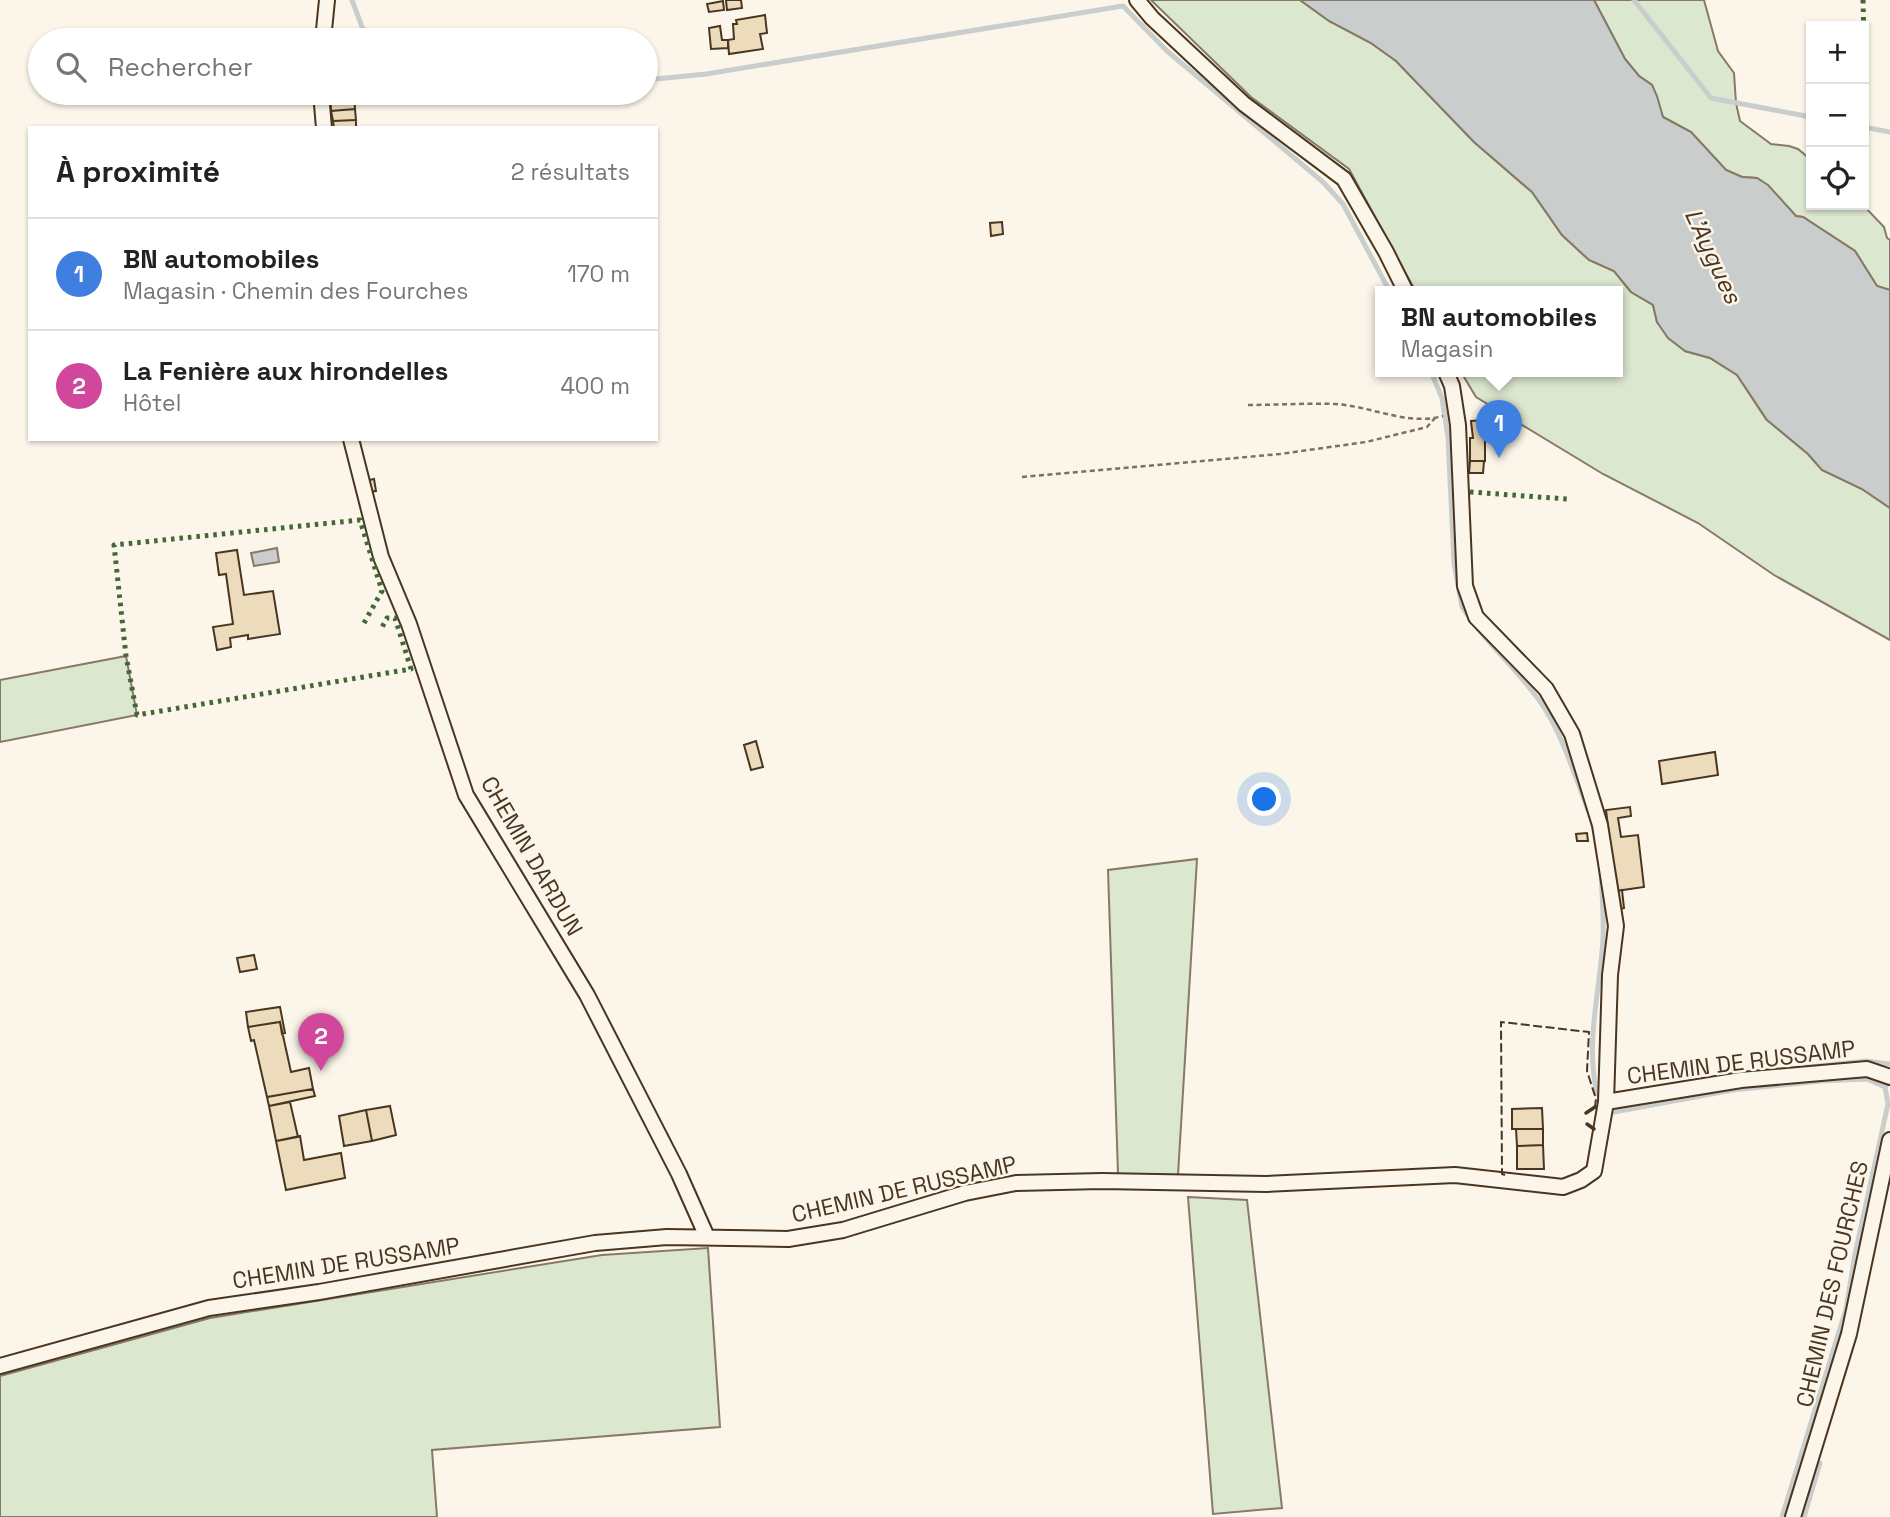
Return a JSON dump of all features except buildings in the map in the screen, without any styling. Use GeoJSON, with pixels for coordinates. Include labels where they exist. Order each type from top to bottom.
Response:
{"type":"FeatureCollection","features":[{"type":"Feature","properties":{"kind":"street"},"geometry":{"type":"LineString","coordinates":[[324,28],[327,0]]}},
{"type":"Feature","properties":{"kind":"street"},"geometry":{"type":"LineString","coordinates":[[1137,0],[1152,18],[1244,104],[1344,179],[1403,286]]}},
{"type":"Feature","properties":{"kind":"street"},"geometry":{"type":"LineString","coordinates":[[322,105],[324,126]]}},
{"type":"Feature","properties":{"kind":"street"},"geometry":{"type":"LineString","coordinates":[[1448,377],[1456,412],[1465,586],[1476,617],[1546,689],[1572,734],[1600,825],[1616,926],[1610,975],[1606,1102]]}},
{"type":"Feature","properties":{"kind":"street","name":"CHEMIN DARDUN"},"geometry":{"type":"LineString","coordinates":[[352,441],[381,557],[409,624],[466,795],[587,995],[679,1174],[707,1237]]}},
{"type":"Feature","properties":{"kind":"street","name":"CHEMIN DE RUSSAMP"},"geometry":{"type":"LineString","coordinates":[[0,1367],[208,1308],[319,1292],[595,1243],[667,1237],[789,1239],[843,1230],[965,1193],[1016,1183],[1102,1181],[1266,1184],[1455,1175],[1563,1187],[1594,1171],[1606,1102],[1741,1080],[1867,1069],[1890,1077]]}},
{"type":"Feature","properties":{"kind":"street","name":"CHEMIN DES FOURCHES"},"geometry":{"type":"LineString","coordinates":[[1793,1517],[1849,1334],[1890,1140]]}},
{"type":"Feature","properties":{"kind":"path"},"geometry":{"type":"LineString","coordinates":[[1248,405],[1338,404],[1403,418],[1435,418],[1456,412]]}},
{"type":"Feature","properties":{"kind":"path"},"geometry":{"type":"LineString","coordinates":[[1022,477],[1292,453],[1366,442],[1427,427],[1435,418]]}},
{"type":"Feature","properties":{"kind":"green space"},"geometry":{"type":"Polygon","coordinates":[[[1151,0],[1300,0],[1329,21],[1371,43],[1396,61],[1474,142],[1532,192],[1562,235],[1589,260],[1614,271],[1631,292],[1653,305],[1657,322],[1685,351],[1710,358],[1737,375],[1766,419],[1808,454],[1822,470],[1862,489],[1890,508],[1890,640],[1774,575],[1698,523],[1603,474],[1476,397],[1464,377],[1623,377],[1623,286],[1413,286],[1349,169],[1251,97],[1151,0]]]}},
{"type":"Feature","properties":{"kind":"green space"},"geometry":{"type":"Polygon","coordinates":[[[1594,0],[1704,0],[1718,51],[1734,73],[1740,121],[1771,144],[1798,149],[1806,156],[1806,210],[1868,210],[1884,227],[1890,240],[1890,290],[1877,286],[1855,251],[1803,217],[1796,216],[1757,178],[1742,177],[1726,170],[1691,132],[1663,117],[1652,85],[1639,76],[1625,59],[1594,0]]]}},
{"type":"Feature","properties":{"kind":"green space"},"geometry":{"type":"Polygon","coordinates":[[[126,656],[137,715],[0,742],[0,680],[126,656]]]}},
{"type":"Feature","properties":{"kind":"green space"},"geometry":{"type":"Polygon","coordinates":[[[1197,859],[1178,1175],[1118,1174],[1108,870],[1197,859]]]}},
{"type":"Feature","properties":{"kind":"green space"},"geometry":{"type":"Polygon","coordinates":[[[1188,1197],[1247,1200],[1282,1508],[1213,1514],[1188,1197]]]}},
{"type":"Feature","properties":{"kind":"green space"},"geometry":{"type":"Polygon","coordinates":[[[708,1248],[720,1427],[432,1450],[437,1517],[0,1517],[0,1376],[210,1318],[602,1255],[708,1248]]]}},
{"type":"Feature","properties":{"kind":"water","name":"L'Aygues"},"geometry":{"type":"Polygon","coordinates":[[[1300,0],[1594,0],[1625,59],[1639,76],[1652,85],[1663,117],[1691,132],[1726,170],[1742,177],[1757,178],[1768,185],[1796,216],[1803,217],[1855,251],[1877,286],[1890,290],[1890,508],[1862,489],[1822,470],[1808,454],[1767,420],[1737,375],[1710,358],[1685,351],[1668,338],[1657,322],[1653,305],[1631,292],[1614,271],[1589,260],[1562,235],[1532,192],[1474,142],[1396,61],[1371,43],[1329,21],[1300,0]]]}},
{"type":"Feature","properties":{"kind":"water"},"geometry":{"type":"Polygon","coordinates":[[[277,548],[279,562],[254,566],[251,553],[277,548]]]}},
{"type":"Feature","properties":{"kind":"waterway"},"geometry":{"type":"LineString","coordinates":[[352,0],[362,28]]}},
{"type":"Feature","properties":{"kind":"waterway"},"geometry":{"type":"LineString","coordinates":[[1634,0],[1711,98],[1806,116]]}},
{"type":"Feature","properties":{"kind":"waterway"},"geometry":{"type":"LineString","coordinates":[[658,79],[706,74],[1123,6],[1167,51],[1323,182],[1343,204],[1387,286]]}},
{"type":"Feature","properties":{"kind":"waterway"},"geometry":{"type":"LineString","coordinates":[[1869,128],[1890,132]]}},
{"type":"Feature","properties":{"kind":"waterway"},"geometry":{"type":"LineString","coordinates":[[1433,377],[1442,398],[1448,437],[1454,563],[1462,607],[1470,618]]}},
{"type":"Feature","properties":{"kind":"waterway"},"geometry":{"type":"LineString","coordinates":[[1478,629],[1545,709],[1564,746],[1588,810]]}},
{"type":"Feature","properties":{"kind":"waterway"},"geometry":{"type":"LineString","coordinates":[[1597,1094],[1592,1055],[1603,939],[1601,874]]}},
{"type":"Feature","properties":{"kind":"waterway"},"geometry":{"type":"LineString","coordinates":[[1791,1069],[1866,1061],[1890,1064]]}},
{"type":"Feature","properties":{"kind":"waterway"},"geometry":{"type":"LineString","coordinates":[[1614,1112],[1733,1090],[1821,1081],[1867,1079],[1885,1087]]}},
{"type":"Feature","properties":{"kind":"waterway"},"geometry":{"type":"LineString","coordinates":[[1782,1517],[1846,1309],[1855,1254],[1888,1104],[1885,1087],[1887,1084]]}},
{"type":"Feature","properties":{"kind":"waterway"},"geometry":{"type":"LineString","coordinates":[[1804,1517],[1820,1463]]}},
{"type":"Feature","properties":{"kind":"hedge"},"geometry":{"type":"LineString","coordinates":[[1863,0],[1864,21]]}},
{"type":"Feature","properties":{"kind":"hedge"},"geometry":{"type":"LineString","coordinates":[[1470,492],[1567,499]]}},
{"type":"Feature","properties":{"kind":"hedge"},"geometry":{"type":"LineString","coordinates":[[364,623],[382,591],[360,520],[114,545],[126,656],[137,715],[411,669],[395,618],[387,618],[380,631]]}},
{"type":"Feature","properties":{"kind":"fence"},"geometry":{"type":"LineString","coordinates":[[1505,1175],[1502,1174],[1501,1022],[1589,1032],[1587,1071],[1596,1099],[1595,1107]]}},
{"type":"Feature","properties":{"kind":"wall"},"geometry":{"type":"LineString","coordinates":[[1586,1113],[1595,1107]]}},
{"type":"Feature","properties":{"kind":"wall"},"geometry":{"type":"LineString","coordinates":[[1587,1124],[1594,1129]]}},
{"type":"Feature","properties":{"kind":"place","name":"BN automobiles"},"geometry":{"type":"Point","coordinates":[1499,458]}},
{"type":"Feature","properties":{"kind":"place","name":"La Fenière aux hirondelles"},"geometry":{"type":"Point","coordinates":[321,1071]}}]}
